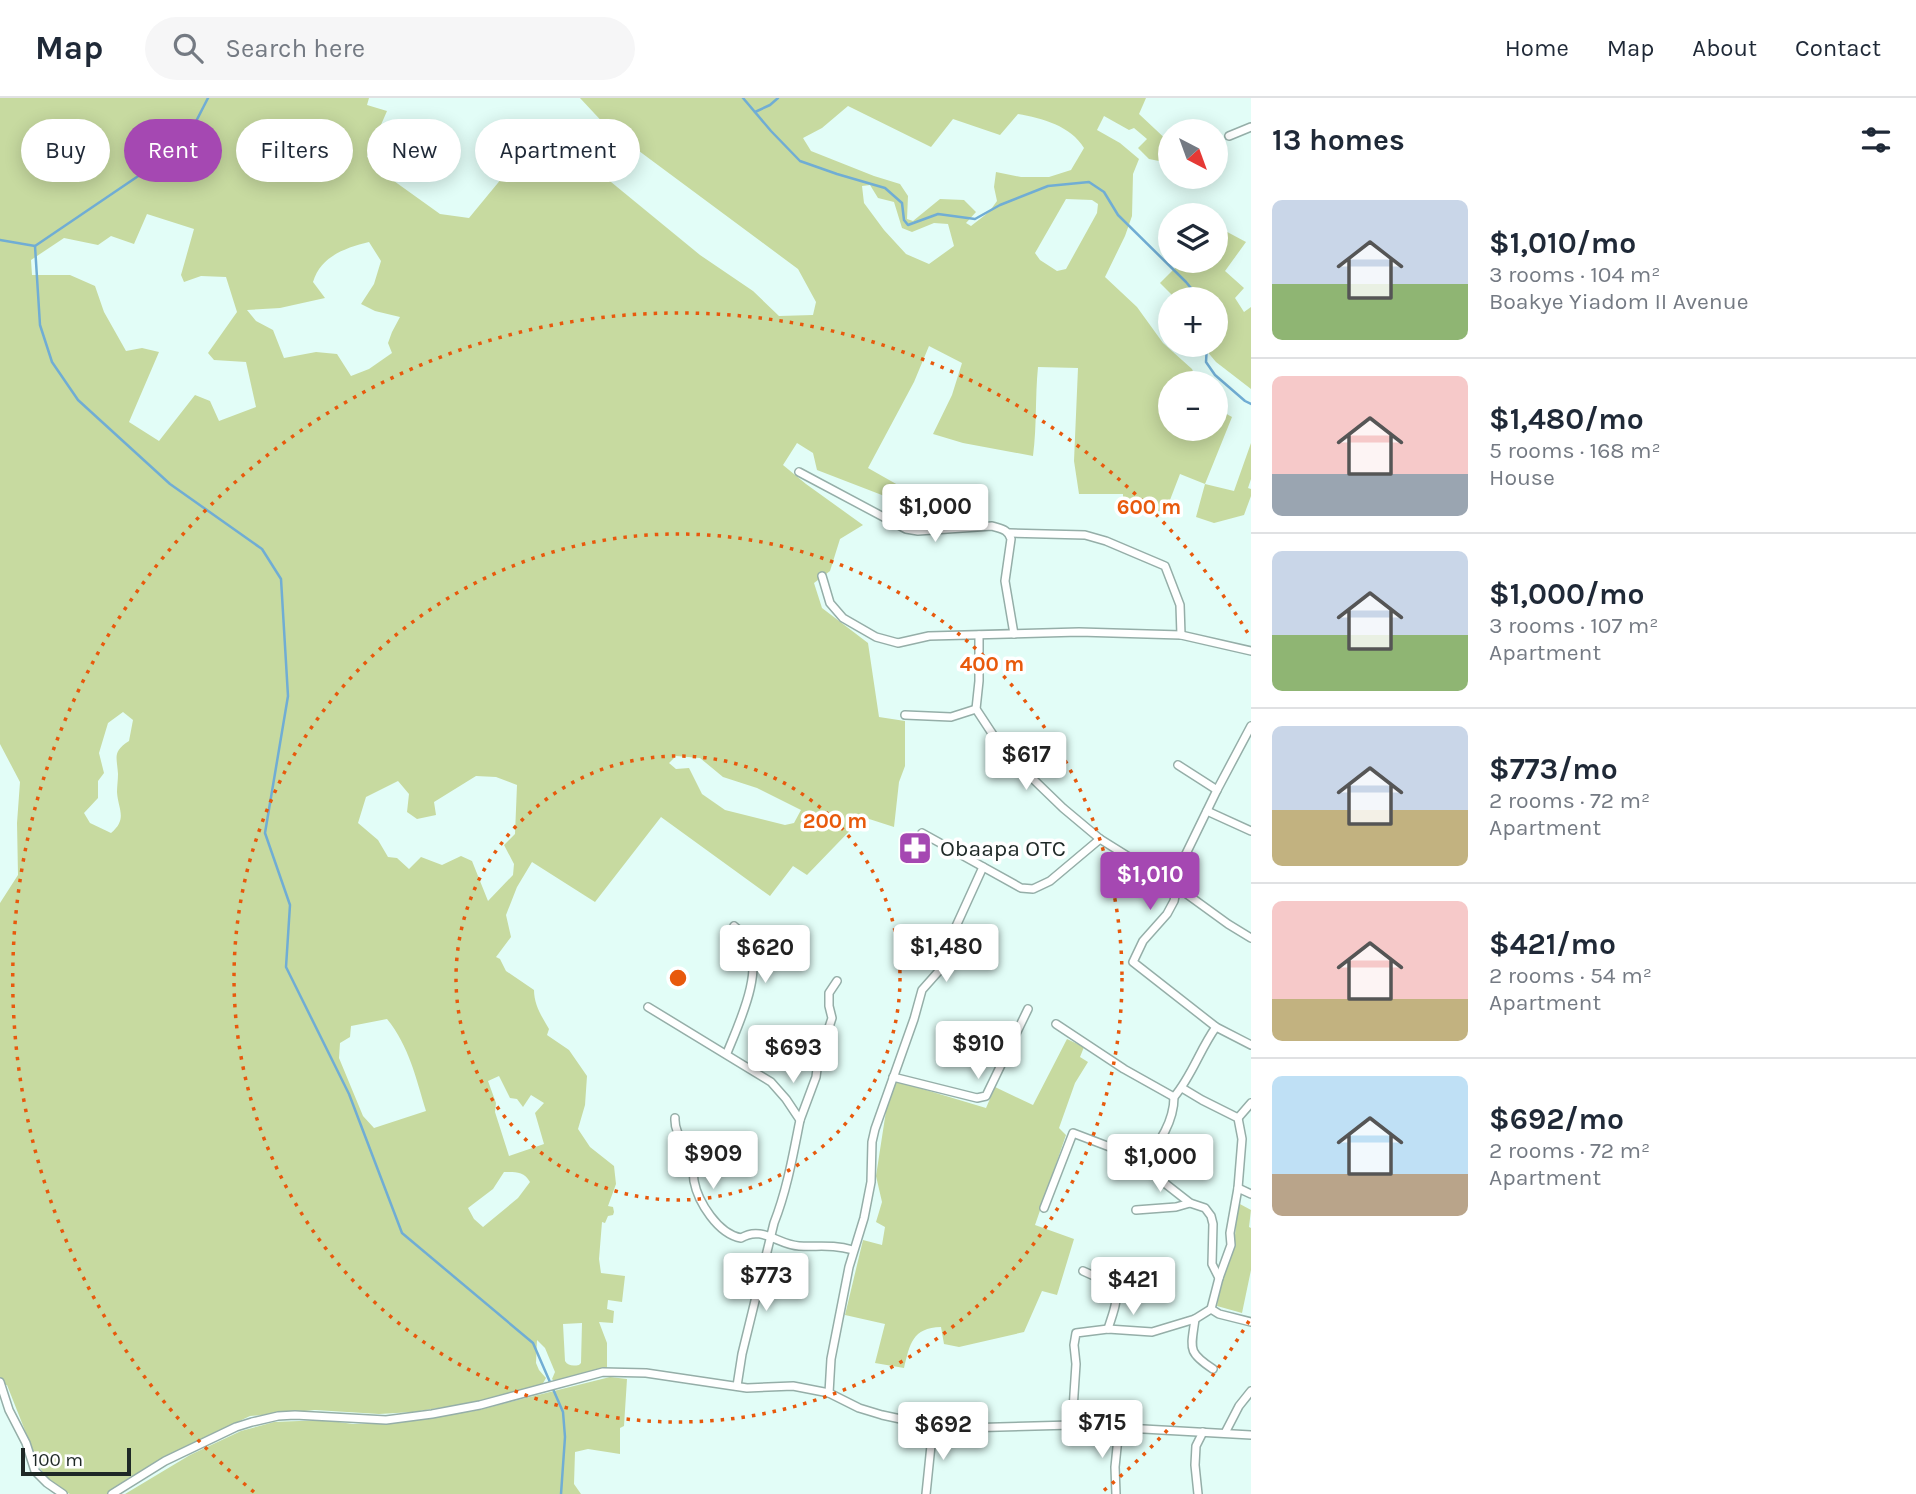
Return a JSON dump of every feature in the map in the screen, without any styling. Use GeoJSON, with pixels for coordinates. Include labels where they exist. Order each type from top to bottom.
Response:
{"type":"FeatureCollection","features":[{"type":"Feature","properties":{"kind":"street"},"geometry":{"type":"LineString","coordinates":[[1228,136],[1251,127]]}},
{"type":"Feature","properties":{"kind":"street"},"geometry":{"type":"LineString","coordinates":[[799,472],[906,529],[918,531],[992,526],[1010,533],[1085,535],[1107,541],[1165,566],[1180,605],[1181,635]]}},
{"type":"Feature","properties":{"kind":"street"},"geometry":{"type":"LineString","coordinates":[[1010,533],[1005,581],[1014,634]]}},
{"type":"Feature","properties":{"kind":"street"},"geometry":{"type":"LineString","coordinates":[[822,576],[830,603],[844,618],[876,637],[898,643],[929,636],[1079,632],[1181,635],[1251,651]]}},
{"type":"Feature","properties":{"kind":"street"},"geometry":{"type":"LineString","coordinates":[[979,635],[976,709],[1003,750],[1063,808],[1100,839],[1251,938]]}},
{"type":"Feature","properties":{"kind":"street"},"geometry":{"type":"LineString","coordinates":[[905,715],[951,717],[976,709]]}},
{"type":"Feature","properties":{"kind":"street"},"geometry":{"type":"LineString","coordinates":[[1251,726],[1249,736],[1217,790],[1182,862],[1174,901],[1167,914],[1143,941],[1133,962],[1216,1027],[1251,1045]]}},
{"type":"Feature","properties":{"kind":"street"},"geometry":{"type":"LineString","coordinates":[[1178,765],[1217,790]]}},
{"type":"Feature","properties":{"kind":"street"},"geometry":{"type":"LineString","coordinates":[[1207,811],[1251,831]]}},
{"type":"Feature","properties":{"kind":"street"},"geometry":{"type":"LineString","coordinates":[[922,833],[1020,888],[1033,889],[1050,881],[1100,839]]}},
{"type":"Feature","properties":{"kind":"street"},"geometry":{"type":"LineString","coordinates":[[830,1393],[831,1359],[853,1250],[864,1218],[871,1182],[875,1129],[922,990],[938,972],[942,957],[984,867]]}},
{"type":"Feature","properties":{"kind":"street"},"geometry":{"type":"LineString","coordinates":[[727,1053],[753,975],[752,952],[745,936],[734,926]]}},
{"type":"Feature","properties":{"kind":"street"},"geometry":{"type":"LineString","coordinates":[[737,1386],[742,1354],[789,1174],[800,1121],[817,1077],[818,1061],[832,1018],[829,993],[837,981]]}},
{"type":"Feature","properties":{"kind":"street"},"geometry":{"type":"LineString","coordinates":[[648,1007],[771,1082],[800,1121]]}},
{"type":"Feature","properties":{"kind":"street"},"geometry":{"type":"LineString","coordinates":[[893,1077],[977,1098],[986,1096],[1028,1009]]}},
{"type":"Feature","properties":{"kind":"street"},"geometry":{"type":"LineString","coordinates":[[1056,1024],[1124,1069],[1174,1097]]}},
{"type":"Feature","properties":{"kind":"street"},"geometry":{"type":"LineString","coordinates":[[1144,1160],[1154,1150],[1174,1110],[1174,1097],[1182,1088],[1216,1027]]}},
{"type":"Feature","properties":{"kind":"street"},"geometry":{"type":"LineString","coordinates":[[1182,1088],[1238,1118]]}},
{"type":"Feature","properties":{"kind":"street"},"geometry":{"type":"LineString","coordinates":[[1238,1118],[1251,1103]]}},
{"type":"Feature","properties":{"kind":"street"},"geometry":{"type":"LineString","coordinates":[[676,1118],[677,1132],[692,1160],[694,1181],[702,1203],[709,1214],[737,1238],[758,1234],[796,1246],[835,1245],[853,1250]]}},
{"type":"Feature","properties":{"kind":"street"},"geometry":{"type":"LineString","coordinates":[[1072,1425],[1076,1333],[1108,1329],[1152,1332],[1195,1319],[1211,1309],[1231,1245],[1230,1233],[1238,1188],[1242,1139],[1238,1118]]}},
{"type":"Feature","properties":{"kind":"street"},"geometry":{"type":"LineString","coordinates":[[1044,1208],[1073,1133],[1144,1160],[1153,1174],[1190,1203],[1205,1208],[1211,1216],[1212,1264],[1219,1278]]}},
{"type":"Feature","properties":{"kind":"street"},"geometry":{"type":"LineString","coordinates":[[1238,1188],[1251,1194]]}},
{"type":"Feature","properties":{"kind":"street"},"geometry":{"type":"LineString","coordinates":[[1136,1210],[1176,1207],[1190,1203]]}},
{"type":"Feature","properties":{"kind":"street"},"geometry":{"type":"LineString","coordinates":[[1083,1270],[1114,1285],[1115,1302],[1108,1329]]}},
{"type":"Feature","properties":{"kind":"street"},"geometry":{"type":"LineString","coordinates":[[1211,1309],[1219,1314],[1251,1322]]}},
{"type":"Feature","properties":{"kind":"street"},"geometry":{"type":"LineString","coordinates":[[1195,1319],[1193,1352],[1196,1358],[1213,1369]]}},
{"type":"Feature","properties":{"kind":"street"},"geometry":{"type":"LineString","coordinates":[[112,1494],[165,1461],[252,1422],[295,1415],[386,1420],[480,1405],[603,1372],[646,1373],[747,1388],[793,1386],[830,1393],[859,1409],[933,1426],[1072,1425],[1251,1435]]}},
{"type":"Feature","properties":{"kind":"street"},"geometry":{"type":"LineString","coordinates":[[0,1382],[35,1471],[63,1494]]}},
{"type":"Feature","properties":{"kind":"street"},"geometry":{"type":"LineString","coordinates":[[1225,1433],[1239,1406],[1251,1391]]}},
{"type":"Feature","properties":{"kind":"street"},"geometry":{"type":"LineString","coordinates":[[926,1494],[933,1426]]}},
{"type":"Feature","properties":{"kind":"street"},"geometry":{"type":"LineString","coordinates":[[1116,1494],[1115,1467],[1119,1428]]}},
{"type":"Feature","properties":{"kind":"street"},"geometry":{"type":"LineString","coordinates":[[1198,1494],[1196,1446],[1203,1432]]}},
{"type":"Feature","properties":{"kind":"green space"},"geometry":{"type":"Polygon","coordinates":[[[0,98],[369,98],[367,105],[387,111],[384,119],[367,119],[367,182],[395,182],[440,214],[469,218],[499,182],[611,182],[700,255],[753,291],[779,316],[813,315],[816,302],[798,269],[640,152],[640,119],[600,119],[580,98],[1146,98],[1139,114],[1158,132],[1158,161],[1149,159],[1138,148],[1147,139],[1134,128],[1129,130],[1104,116],[1097,130],[1120,143],[1139,159],[1133,174],[1132,216],[1105,277],[1137,307],[1158,336],[1158,357],[1179,357],[1192,369],[1193,371],[1158,371],[1158,441],[1222,441],[1205,484],[1180,474],[1165,513],[1123,500],[1123,494],[1079,494],[1074,461],[1078,368],[1038,367],[1033,456],[963,443],[933,434],[952,395],[962,363],[929,346],[914,382],[868,468],[905,489],[900,502],[817,470],[813,453],[797,443],[783,465],[863,525],[840,539],[830,571],[814,583],[822,608],[868,643],[879,717],[905,721],[905,766],[899,782],[894,827],[863,817],[807,875],[793,866],[770,896],[661,817],[595,902],[532,862],[517,887],[506,915],[511,937],[496,957],[506,971],[534,990],[537,1006],[549,1029],[547,1035],[569,1050],[587,1076],[585,1105],[578,1129],[590,1147],[614,1166],[616,1184],[608,1206],[613,1207],[614,1212],[608,1216],[605,1223],[602,1222],[599,1259],[601,1273],[625,1276],[622,1302],[608,1300],[607,1309],[614,1311],[613,1323],[599,1322],[607,1343],[607,1369],[555,1382],[552,1379],[555,1372],[545,1348],[537,1340],[536,1363],[546,1378],[542,1385],[483,1401],[413,1412],[379,1414],[315,1410],[250,1416],[185,1447],[107,1494],[70,1494],[57,1489],[47,1479],[39,1466],[7,1385],[0,1385],[0,903],[18,875],[17,823],[20,782],[0,744],[0,98]],[[848,106],[822,128],[803,138],[811,151],[900,184],[908,196],[907,219],[913,221],[940,199],[964,200],[976,212],[966,223],[971,226],[989,212],[997,201],[994,187],[996,172],[1021,177],[1049,177],[1071,170],[1084,148],[1064,129],[1018,114],[1000,135],[953,119],[931,147],[848,106]],[[870,185],[862,186],[864,203],[906,254],[929,264],[954,246],[948,224],[934,223],[912,232],[902,228],[894,202],[878,198],[870,185]],[[1066,199],[1035,253],[1040,260],[1057,271],[1066,269],[1097,213],[1098,204],[1092,200],[1066,199]],[[147,214],[134,244],[111,236],[98,245],[64,238],[31,260],[32,275],[70,275],[95,286],[104,312],[126,351],[142,348],[159,352],[129,422],[159,441],[195,395],[210,401],[219,421],[256,407],[246,362],[214,360],[208,353],[237,312],[226,277],[201,276],[184,282],[181,275],[194,229],[147,214]],[[369,242],[335,254],[322,266],[313,282],[325,298],[280,308],[247,310],[256,321],[273,330],[284,358],[316,352],[337,354],[351,376],[369,369],[392,353],[388,343],[400,317],[375,311],[361,304],[374,284],[381,261],[369,242]],[[123,712],[108,723],[99,753],[104,773],[98,781],[98,798],[84,813],[90,823],[111,833],[121,818],[117,792],[117,755],[120,748],[129,741],[133,720],[123,712]],[[676,756],[669,763],[676,769],[689,768],[702,794],[725,810],[785,825],[794,823],[801,810],[757,788],[723,777],[700,758],[676,756]],[[476,776],[434,802],[436,815],[417,819],[407,812],[409,794],[398,781],[366,797],[358,823],[378,840],[388,857],[397,858],[409,869],[421,857],[442,865],[461,856],[472,861],[488,901],[513,875],[514,864],[504,845],[515,834],[517,785],[496,777],[476,776]],[[387,1019],[351,1026],[350,1037],[340,1043],[339,1058],[363,1116],[374,1128],[426,1111],[406,1051],[387,1019]],[[499,1076],[488,1081],[496,1103],[495,1112],[509,1156],[544,1144],[535,1113],[544,1103],[531,1095],[523,1107],[517,1099],[510,1098],[499,1076]],[[504,1172],[493,1189],[468,1208],[474,1219],[483,1227],[518,1198],[530,1182],[519,1173],[504,1172]],[[582,1323],[563,1324],[565,1361],[569,1365],[581,1363],[582,1323]]]}},
{"type":"Feature","properties":{"kind":"green space"},"geometry":{"type":"Polygon","coordinates":[[[1228,232],[1246,242],[1228,267],[1228,232]]]}},
{"type":"Feature","properties":{"kind":"green space"},"geometry":{"type":"Polygon","coordinates":[[[1170,273],[1227,273],[1244,288],[1235,298],[1244,312],[1251,307],[1251,389],[1212,357],[1228,357],[1228,287],[1164,287],[1160,283],[1170,273]]]}},
{"type":"Feature","properties":{"kind":"green space"},"geometry":{"type":"Polygon","coordinates":[[[1251,443],[1251,479],[1248,488],[1251,489],[1251,496],[1244,515],[1214,523],[1196,517],[1205,484],[1234,491],[1251,443]]]}},
{"type":"Feature","properties":{"kind":"green space"},"geometry":{"type":"Polygon","coordinates":[[[1067,1039],[1084,1047],[1080,1057],[1088,1062],[1075,1083],[1059,1128],[1066,1135],[1035,1225],[1074,1239],[1057,1295],[1042,1291],[1024,1332],[959,1347],[944,1344],[941,1327],[931,1328],[924,1330],[914,1339],[904,1368],[875,1363],[885,1324],[845,1315],[863,1240],[882,1245],[885,1227],[876,1222],[882,1202],[876,1176],[886,1111],[896,1081],[986,1108],[995,1087],[1033,1105],[1067,1039]]]}},
{"type":"Feature","properties":{"kind":"green space"},"geometry":{"type":"Polygon","coordinates":[[[1238,1203],[1251,1210],[1251,1270],[1242,1313],[1217,1306],[1223,1273],[1234,1246],[1238,1203]]]}},
{"type":"Feature","properties":{"kind":"green space"},"geometry":{"type":"Polygon","coordinates":[[[610,1377],[627,1379],[624,1426],[620,1428],[620,1454],[588,1449],[575,1452],[574,1484],[581,1494],[125,1494],[190,1455],[241,1431],[274,1422],[324,1420],[353,1424],[386,1423],[474,1411],[610,1377]]]}},
{"type":"Feature","properties":{"kind":"waterway"},"geometry":{"type":"LineString","coordinates":[[0,240],[35,246],[184,145],[208,98]]}},
{"type":"Feature","properties":{"kind":"waterway"},"geometry":{"type":"LineString","coordinates":[[743,98],[800,161],[885,188],[902,203],[904,220],[908,225],[938,214],[975,219],[1000,205],[1048,186],[1089,182],[1104,192],[1118,215],[1190,287]]}},
{"type":"Feature","properties":{"kind":"waterway"},"geometry":{"type":"LineString","coordinates":[[755,112],[778,98]]}},
{"type":"Feature","properties":{"kind":"waterway"},"geometry":{"type":"LineString","coordinates":[[35,246],[40,325],[52,362],[78,400],[170,484],[262,549],[281,579],[288,696],[265,833],[290,905],[286,967],[349,1094],[402,1233],[533,1343],[563,1412],[565,1437],[561,1494]]}},
{"type":"Feature","properties":{"kind":"waterway"},"geometry":{"type":"LineString","coordinates":[[1206,357],[1206,362],[1215,375],[1251,404]]}},
{"type":"Feature","properties":{"kind":"place","name":"Obaapa OTC"},"geometry":{"type":"Point","coordinates":[915,848]}}]}
